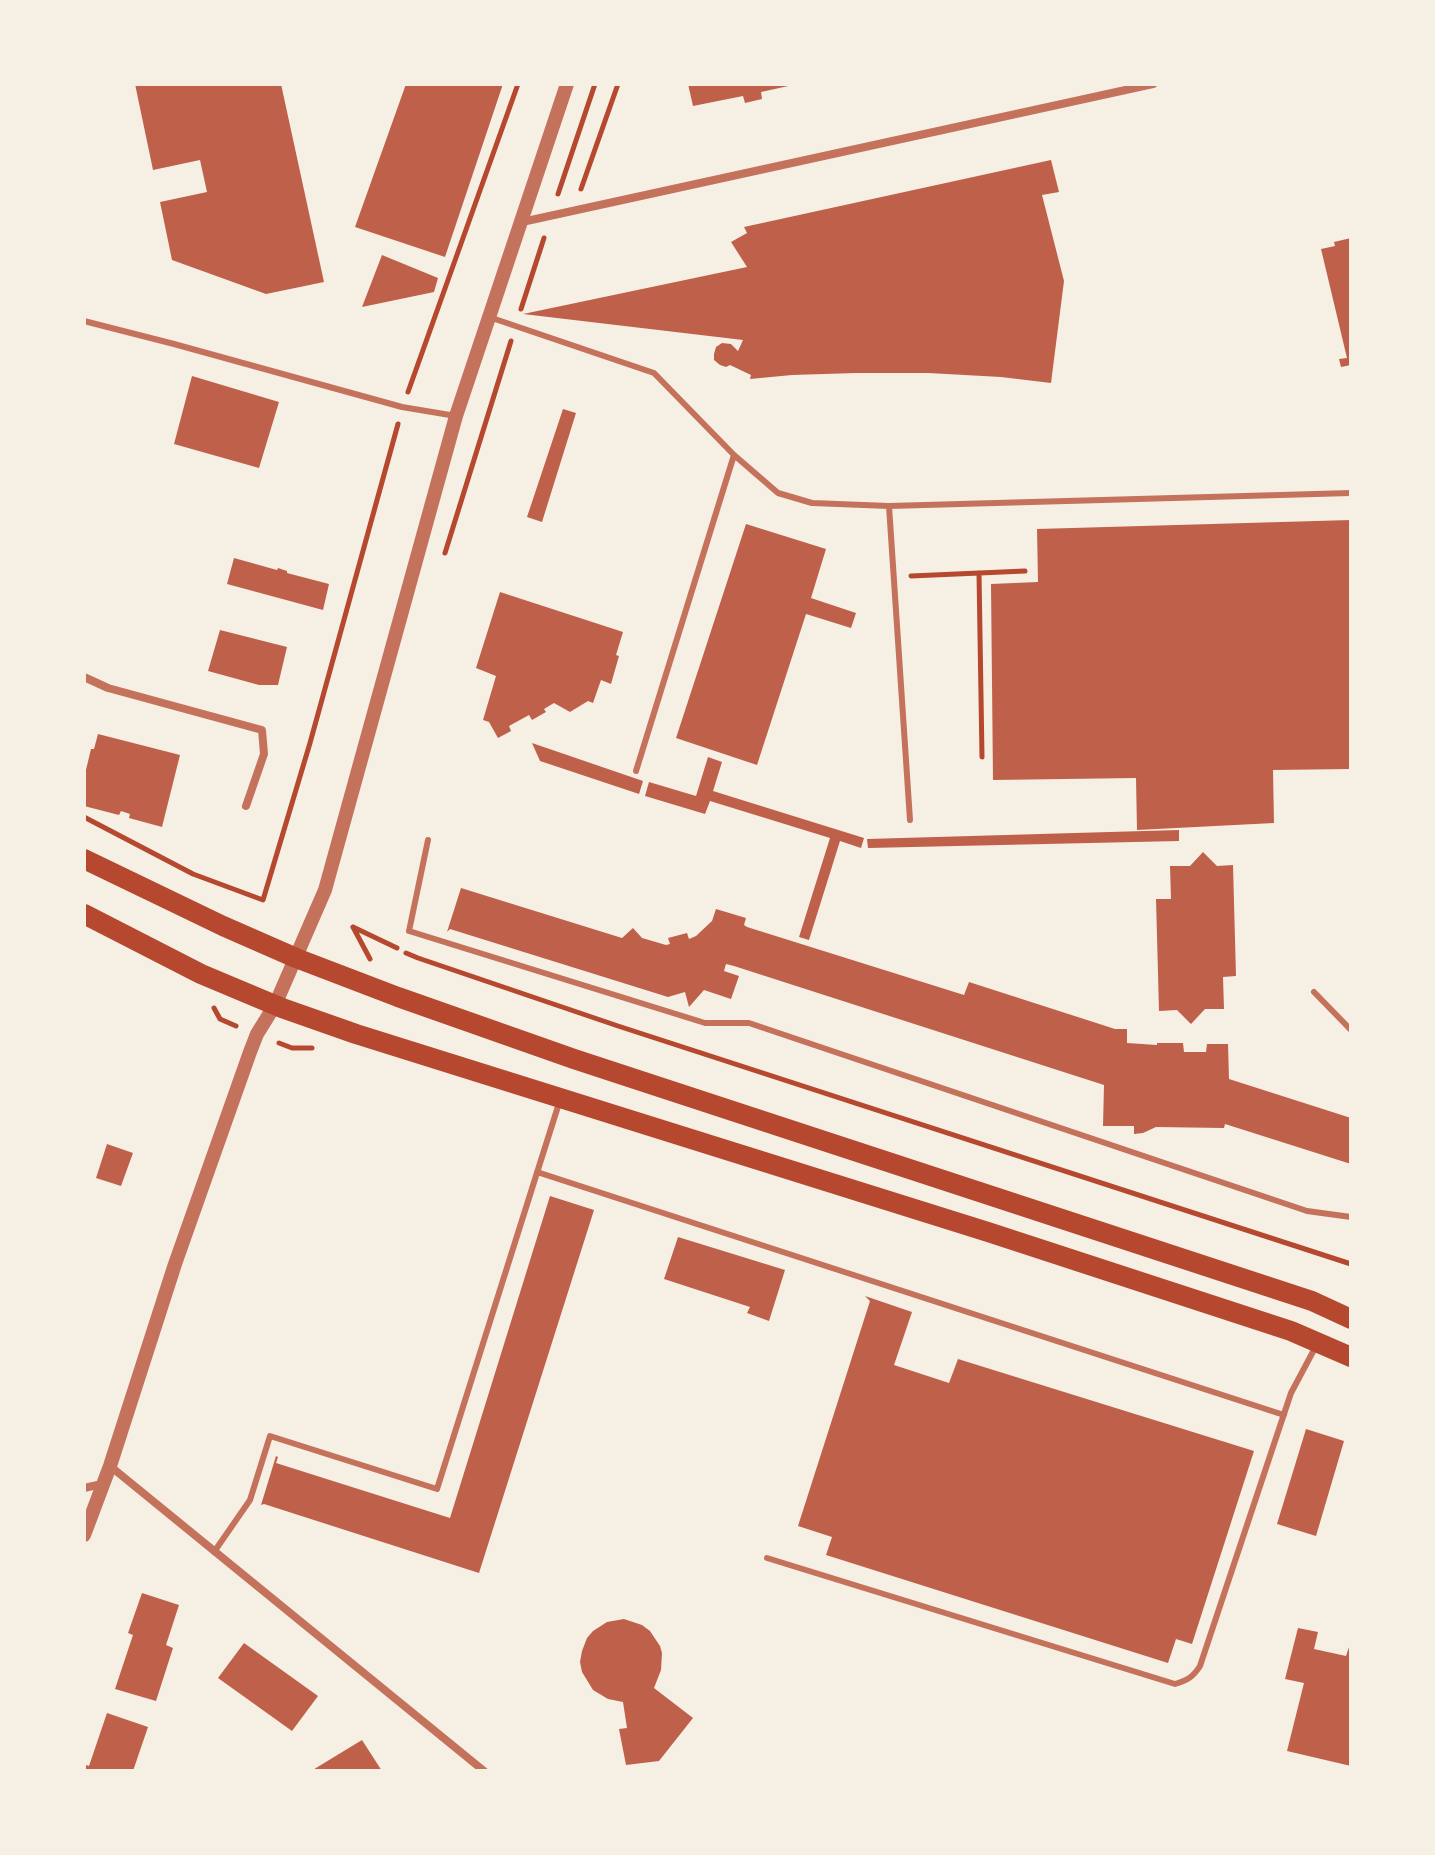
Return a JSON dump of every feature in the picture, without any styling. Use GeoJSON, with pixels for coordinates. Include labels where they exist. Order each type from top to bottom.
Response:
{"type":"FeatureCollection","features":[{"type":"Feature","properties":{"kind":"main road"},"geometry":{"type":"LineString","coordinates":[[84,859],[223,926],[378,990],[559,1054],[1312,1301],[1351,1319]]}},
{"type":"Feature","properties":{"kind":"main road"},"geometry":{"type":"LineString","coordinates":[[84,914],[201,974],[356,1034],[988,1232],[1291,1331],[1351,1357]]}},
{"type":"Feature","properties":{"kind":"street"},"geometry":{"type":"LineString","coordinates":[[84,1535],[250,1052],[275,1005],[325,890],[456,416],[567,84]]}},
{"type":"Feature","properties":{"kind":"street"},"geometry":{"type":"LineString","coordinates":[[522,222],[1153,84]]}},
{"type":"Feature","properties":{"kind":"street"},"geometry":{"type":"LineString","coordinates":[[84,677],[108,688],[262,730],[264,754],[246,806]]}},
{"type":"Feature","properties":{"kind":"street"},"geometry":{"type":"LineString","coordinates":[[110,1466],[480,1770]]}},
{"type":"Feature","properties":{"kind":"street"},"geometry":{"type":"LineString","coordinates":[[84,1488],[102,1484]]}},
{"type":"Feature","properties":{"kind":"lane"},"geometry":{"type":"LineString","coordinates":[[488,317],[654,373],[734,455],[778,493],[812,503],[889,506],[1351,493]]}},
{"type":"Feature","properties":{"kind":"lane"},"geometry":{"type":"LineString","coordinates":[[84,321],[395,406],[456,416]]}},
{"type":"Feature","properties":{"kind":"lane"},"geometry":{"type":"LineString","coordinates":[[636,771],[734,455]]}},
{"type":"Feature","properties":{"kind":"lane"},"geometry":{"type":"LineString","coordinates":[[889,506],[910,820]]}},
{"type":"Feature","properties":{"kind":"lane"},"geometry":{"type":"LineString","coordinates":[[428,840],[409,931],[705,1023],[749,1023],[1307,1211],[1351,1217]]}},
{"type":"Feature","properties":{"kind":"lane"},"geometry":{"type":"LineString","coordinates":[[1314,992],[1351,1030]]}},
{"type":"Feature","properties":{"kind":"lane"},"geometry":{"type":"LineString","coordinates":[[214,1552],[250,1500],[270,1436],[437,1489],[561,1099]]}},
{"type":"Feature","properties":{"kind":"lane"},"geometry":{"type":"LineString","coordinates":[[537,1172],[1284,1415]]}},
{"type":"Feature","properties":{"kind":"lane"},"geometry":{"type":"LineString","coordinates":[[767,1558],[1175,1684],[1194,1677],[1291,1393],[1318,1342]]}},
{"type":"Feature","properties":{"kind":"path"},"geometry":{"type":"LineString","coordinates":[[441,567],[515,327],[595,84]]}},
{"type":"Feature","properties":{"kind":"path"},"geometry":{"type":"LineString","coordinates":[[573,211],[618,84]]}},
{"type":"Feature","properties":{"kind":"path"},"geometry":{"type":"LineString","coordinates":[[894,576],[1025,571]]}},
{"type":"Feature","properties":{"kind":"path"},"geometry":{"type":"LineString","coordinates":[[979,573],[982,757]]}},
{"type":"Feature","properties":{"kind":"path"},"geometry":{"type":"LineString","coordinates":[[84,817],[193,874],[263,900],[310,743]]}},
{"type":"Feature","properties":{"kind":"path"},"geometry":{"type":"LineString","coordinates":[[97,833],[110,830]]}},
{"type":"Feature","properties":{"kind":"path"},"geometry":{"type":"LineString","coordinates":[[372,964],[353,927],[418,958],[604,1022],[1351,1264]]}},
{"type":"Feature","properties":{"kind":"path"},"geometry":{"type":"LineString","coordinates":[[220,1019],[242,1028]]}},
{"type":"Feature","properties":{"kind":"path"},"geometry":{"type":"LineString","coordinates":[[275,1041],[292,1048]]}},
{"type":"Feature","properties":{"kind":"building"},"geometry":{"type":"Polygon","coordinates":[[[135,84],[281,84],[324,282],[266,294],[172,260],[160,202],[207,192],[200,160],[153,170],[135,84]]]}},
{"type":"Feature","properties":{"kind":"building"},"geometry":{"type":"Polygon","coordinates":[[[406,84],[503,84],[445,257],[355,227],[406,84]]]}},
{"type":"Feature","properties":{"kind":"building"},"geometry":{"type":"Polygon","coordinates":[[[688,84],[793,85],[761,92],[762,99],[745,103],[743,96],[693,106],[688,84]]]}},
{"type":"Feature","properties":{"kind":"building"},"geometry":{"type":"Polygon","coordinates":[[[1051,160],[1059,192],[1042,195],[1064,281],[1051,383],[928,373],[792,375],[750,379],[751,375],[714,360],[716,347],[722,343],[731,344],[738,351],[743,340],[523,314],[747,267],[731,242],[747,233],[744,227],[1051,160]]]}},
{"type":"Feature","properties":{"kind":"building"},"geometry":{"type":"Polygon","coordinates":[[[1351,238],[1351,365],[1341,367],[1339,359],[1347,358],[1321,249],[1351,238]]]}},
{"type":"Feature","properties":{"kind":"building"},"geometry":{"type":"Polygon","coordinates":[[[382,255],[438,278],[434,292],[362,307],[382,255]]]}},
{"type":"Feature","properties":{"kind":"building"},"geometry":{"type":"Polygon","coordinates":[[[192,376],[279,402],[259,468],[174,444],[192,376]]]}},
{"type":"Feature","properties":{"kind":"building"},"geometry":{"type":"Polygon","coordinates":[[[563,409],[576,413],[542,522],[527,517],[563,409]]]}},
{"type":"Feature","properties":{"kind":"building"},"geometry":{"type":"Polygon","coordinates":[[[1351,520],[1351,769],[1273,770],[1274,823],[1137,830],[1136,778],[993,780],[991,584],[1038,582],[1037,529],[1351,520]]]}},
{"type":"Feature","properties":{"kind":"building"},"geometry":{"type":"Polygon","coordinates":[[[746,524],[826,549],[811,598],[856,613],[851,628],[806,614],[757,765],[676,738],[746,524]]]}},
{"type":"Feature","properties":{"kind":"building"},"geometry":{"type":"Polygon","coordinates":[[[234,558],[329,584],[323,610],[227,584],[234,558]]]}},
{"type":"Feature","properties":{"kind":"building"},"geometry":{"type":"Polygon","coordinates":[[[500,592],[623,632],[611,684],[601,680],[593,703],[588,701],[570,712],[554,703],[532,720],[529,715],[509,726],[511,731],[498,738],[489,722],[483,720],[496,676],[476,668],[500,592]]]}},
{"type":"Feature","properties":{"kind":"building"},"geometry":{"type":"Polygon","coordinates":[[[220,630],[287,647],[278,685],[259,685],[208,671],[220,630]]]}},
{"type":"Feature","properties":{"kind":"building"},"geometry":{"type":"Polygon","coordinates":[[[98,734],[180,755],[162,827],[129,818],[130,814],[121,811],[119,815],[84,806],[84,778],[98,734]]]}},
{"type":"Feature","properties":{"kind":"building"},"geometry":{"type":"Polygon","coordinates":[[[532,743],[643,781],[639,794],[540,761],[532,743]]]}},
{"type":"Feature","properties":{"kind":"building"},"geometry":{"type":"Polygon","coordinates":[[[708,757],[722,762],[713,791],[864,838],[861,848],[840,841],[809,940],[799,937],[830,838],[710,801],[705,814],[645,796],[649,782],[696,796],[708,757]]]}},
{"type":"Feature","properties":{"kind":"building"},"geometry":{"type":"Polygon","coordinates":[[[1179,830],[1179,841],[868,848],[867,839],[1179,830]]]}},
{"type":"Feature","properties":{"kind":"building"},"geometry":{"type":"Polygon","coordinates":[[[1203,852],[1217,866],[1233,865],[1236,976],[1223,977],[1224,1009],[1205,1009],[1191,1024],[1177,1010],[1159,1011],[1156,899],[1171,899],[1170,866],[1190,866],[1203,852]]]}},
{"type":"Feature","properties":{"kind":"building"},"geometry":{"type":"Polygon","coordinates":[[[461,888],[622,938],[633,928],[642,938],[666,945],[670,944],[668,938],[687,933],[689,939],[696,936],[712,921],[716,909],[746,918],[744,925],[747,927],[964,995],[969,982],[1115,1029],[1127,1029],[1127,1043],[1183,1043],[1184,1052],[1206,1052],[1207,1044],[1228,1044],[1229,1079],[1351,1118],[1351,1164],[1225,1124],[1224,1128],[1156,1127],[1134,1134],[1134,1126],[1103,1126],[1104,1085],[734,966],[726,964],[724,971],[739,976],[731,999],[704,990],[689,1007],[685,992],[668,997],[450,929],[447,932],[461,888]]]}},
{"type":"Feature","properties":{"kind":"building"},"geometry":{"type":"Polygon","coordinates":[[[107,1144],[133,1153],[121,1186],[96,1178],[107,1144]]]}},
{"type":"Feature","properties":{"kind":"building"},"geometry":{"type":"Polygon","coordinates":[[[550,1196],[594,1210],[479,1573],[261,1505],[276,1456],[276,1463],[450,1518],[550,1196]]]}},
{"type":"Feature","properties":{"kind":"building"},"geometry":{"type":"Polygon","coordinates":[[[678,1237],[785,1270],[769,1321],[747,1313],[750,1307],[664,1279],[678,1237]]]}},
{"type":"Feature","properties":{"kind":"building"},"geometry":{"type":"Polygon","coordinates":[[[865,1296],[912,1312],[894,1365],[949,1383],[958,1359],[1254,1451],[1192,1644],[1176,1639],[1168,1663],[826,1555],[832,1537],[798,1526],[870,1301],[865,1296]]]}},
{"type":"Feature","properties":{"kind":"building"},"geometry":{"type":"Polygon","coordinates":[[[1306,1429],[1344,1441],[1316,1536],[1277,1524],[1306,1429]]]}},
{"type":"Feature","properties":{"kind":"building"},"geometry":{"type":"Polygon","coordinates":[[[142,1593],[179,1605],[166,1645],[173,1648],[156,1701],[115,1689],[133,1635],[128,1633],[142,1593]]]}},
{"type":"Feature","properties":{"kind":"building"},"geometry":{"type":"Polygon","coordinates":[[[624,1619],[650,1631],[660,1646],[661,1670],[654,1688],[693,1718],[659,1761],[626,1765],[619,1729],[627,1728],[623,1702],[608,1699],[593,1690],[582,1672],[580,1662],[587,1638],[607,1622],[624,1619]]]}},
{"type":"Feature","properties":{"kind":"building"},"geometry":{"type":"Polygon","coordinates":[[[1298,1628],[1318,1632],[1314,1649],[1346,1656],[1351,1641],[1351,1766],[1287,1751],[1304,1683],[1285,1679],[1298,1628]]]}},
{"type":"Feature","properties":{"kind":"building"},"geometry":{"type":"Polygon","coordinates":[[[244,1643],[318,1696],[292,1731],[218,1678],[244,1643]]]}},
{"type":"Feature","properties":{"kind":"building"},"geometry":{"type":"Polygon","coordinates":[[[107,1713],[148,1727],[133,1771],[84,1771],[86,1765],[89,1766],[107,1713]]]}},
{"type":"Feature","properties":{"kind":"building"},"geometry":{"type":"Polygon","coordinates":[[[362,1740],[382,1771],[311,1771],[362,1740]]]}}]}
